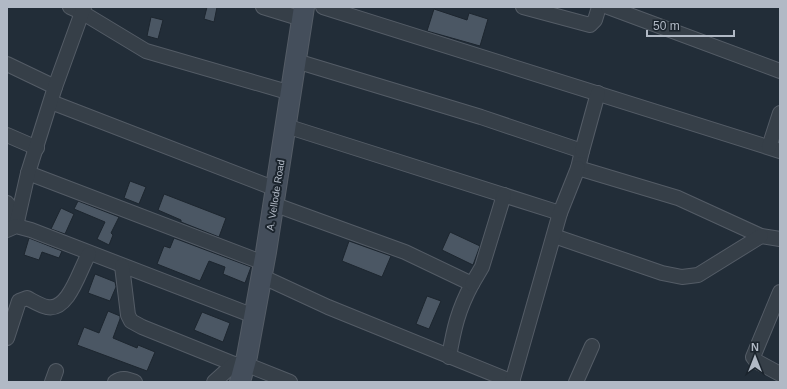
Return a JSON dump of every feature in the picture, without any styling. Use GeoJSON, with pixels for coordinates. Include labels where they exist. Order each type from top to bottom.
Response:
{"type":"FeatureCollection","features":[{"type":"Feature","properties":{"kind":"main road","name":"A. Vellode Road"},"geometry":{"type":"LineString","coordinates":[[240,370],[254,316],[263,270],[303,13]]}},
{"type":"Feature","properties":{"kind":"street"},"geometry":{"type":"LineString","coordinates":[[263,7],[303,13]]}},
{"type":"Feature","properties":{"kind":"street"},"geometry":{"type":"LineString","coordinates":[[323,7],[774,149],[780,113]]}},
{"type":"Feature","properties":{"kind":"street"},"geometry":{"type":"LineString","coordinates":[[522,7],[590,25],[595,20],[599,7]]}},
{"type":"Feature","properties":{"kind":"street"},"geometry":{"type":"LineString","coordinates":[[608,7],[780,70]]}},
{"type":"Feature","properties":{"kind":"street"},"geometry":{"type":"LineString","coordinates":[[11,228],[79,9],[146,51],[291,94]]}},
{"type":"Feature","properties":{"kind":"street"},"geometry":{"type":"LineString","coordinates":[[296,61],[481,117],[582,151]]}},
{"type":"Feature","properties":{"kind":"street"},"geometry":{"type":"LineString","coordinates":[[7,64],[55,87]]}},
{"type":"Feature","properties":{"kind":"street"},"geometry":{"type":"LineString","coordinates":[[28,173],[263,270],[328,307],[512,382],[560,212],[578,168],[598,93]]}},
{"type":"Feature","properties":{"kind":"street"},"geometry":{"type":"LineString","coordinates":[[51,102],[405,252],[472,284]]}},
{"type":"Feature","properties":{"kind":"street"},"geometry":{"type":"LineString","coordinates":[[286,126],[560,212]]}},
{"type":"Feature","properties":{"kind":"street"},"geometry":{"type":"LineString","coordinates":[[7,135],[37,148]]}},
{"type":"Feature","properties":{"kind":"street"},"geometry":{"type":"LineString","coordinates":[[578,168],[678,198],[761,236],[780,239]]}},
{"type":"Feature","properties":{"kind":"street"},"geometry":{"type":"LineString","coordinates":[[449,357],[460,306],[482,267],[504,195]]}},
{"type":"Feature","properties":{"kind":"street"},"geometry":{"type":"LineString","coordinates":[[7,203],[10,207],[11,228]]}},
{"type":"Feature","properties":{"kind":"street"},"geometry":{"type":"LineString","coordinates":[[11,228],[89,254],[254,316]]}},
{"type":"Feature","properties":{"kind":"street"},"geometry":{"type":"LineString","coordinates":[[554,236],[662,273],[682,277],[698,275],[761,236]]}},
{"type":"Feature","properties":{"kind":"street"},"geometry":{"type":"LineString","coordinates":[[7,338],[19,301],[27,298],[46,307],[59,305],[64,301],[74,286],[82,264],[89,254]]}},
{"type":"Feature","properties":{"kind":"street"},"geometry":{"type":"LineString","coordinates":[[122,266],[128,315],[131,321],[240,370],[290,382]]}},
{"type":"Feature","properties":{"kind":"street"},"geometry":{"type":"LineString","coordinates":[[777,382],[780,375],[753,358],[780,292]]}},
{"type":"Feature","properties":{"kind":"street"},"geometry":{"type":"LineString","coordinates":[[576,382],[592,346]]}},
{"type":"Feature","properties":{"kind":"street"},"geometry":{"type":"LineString","coordinates":[[214,382],[240,370]]}},
{"type":"Feature","properties":{"kind":"street"},"geometry":{"type":"LineString","coordinates":[[115,382],[119,379],[126,378],[135,382]]}},
{"type":"Feature","properties":{"kind":"building"},"geometry":{"type":"Polygon","coordinates":[[[207,7],[217,7],[214,22],[204,19],[207,7]]]}},
{"type":"Feature","properties":{"kind":"building"},"geometry":{"type":"Polygon","coordinates":[[[434,9],[467,20],[469,13],[488,19],[480,46],[427,31],[434,9]]]}},
{"type":"Feature","properties":{"kind":"building"},"geometry":{"type":"Polygon","coordinates":[[[151,17],[163,20],[158,39],[147,36],[151,17]]]}},
{"type":"Feature","properties":{"kind":"building"},"geometry":{"type":"Polygon","coordinates":[[[130,181],[146,187],[139,204],[124,198],[130,181]]]}},
{"type":"Feature","properties":{"kind":"building"},"geometry":{"type":"Polygon","coordinates":[[[164,194],[226,218],[219,237],[181,222],[181,220],[158,210],[164,194]]]}},
{"type":"Feature","properties":{"kind":"building"},"geometry":{"type":"Polygon","coordinates":[[[78,201],[119,217],[111,233],[113,235],[109,245],[97,239],[105,222],[74,209],[78,201]]]}},
{"type":"Feature","properties":{"kind":"building"},"geometry":{"type":"Polygon","coordinates":[[[61,208],[74,214],[65,234],[51,229],[61,208]]]}},
{"type":"Feature","properties":{"kind":"building"},"geometry":{"type":"Polygon","coordinates":[[[450,232],[480,246],[473,265],[442,250],[450,232]]]}},
{"type":"Feature","properties":{"kind":"building"},"geometry":{"type":"Polygon","coordinates":[[[29,238],[62,251],[59,258],[42,252],[39,260],[24,255],[29,238]]]}},
{"type":"Feature","properties":{"kind":"building"},"geometry":{"type":"Polygon","coordinates":[[[174,238],[251,267],[245,283],[223,274],[225,267],[209,261],[200,281],[157,264],[164,246],[170,248],[174,238]]]}},
{"type":"Feature","properties":{"kind":"building"},"geometry":{"type":"Polygon","coordinates":[[[349,241],[391,256],[382,277],[342,261],[349,241]]]}},
{"type":"Feature","properties":{"kind":"building"},"geometry":{"type":"Polygon","coordinates":[[[95,274],[115,282],[116,287],[110,301],[88,293],[95,274]]]}},
{"type":"Feature","properties":{"kind":"building"},"geometry":{"type":"Polygon","coordinates":[[[427,296],[441,301],[429,329],[416,324],[427,296]]]}},
{"type":"Feature","properties":{"kind":"building"},"geometry":{"type":"Polygon","coordinates":[[[108,311],[120,316],[113,338],[137,348],[138,345],[155,352],[147,371],[77,345],[84,327],[99,333],[108,311]]]}},
{"type":"Feature","properties":{"kind":"building"},"geometry":{"type":"Polygon","coordinates":[[[202,312],[230,323],[223,342],[194,330],[202,312]]]}}]}
